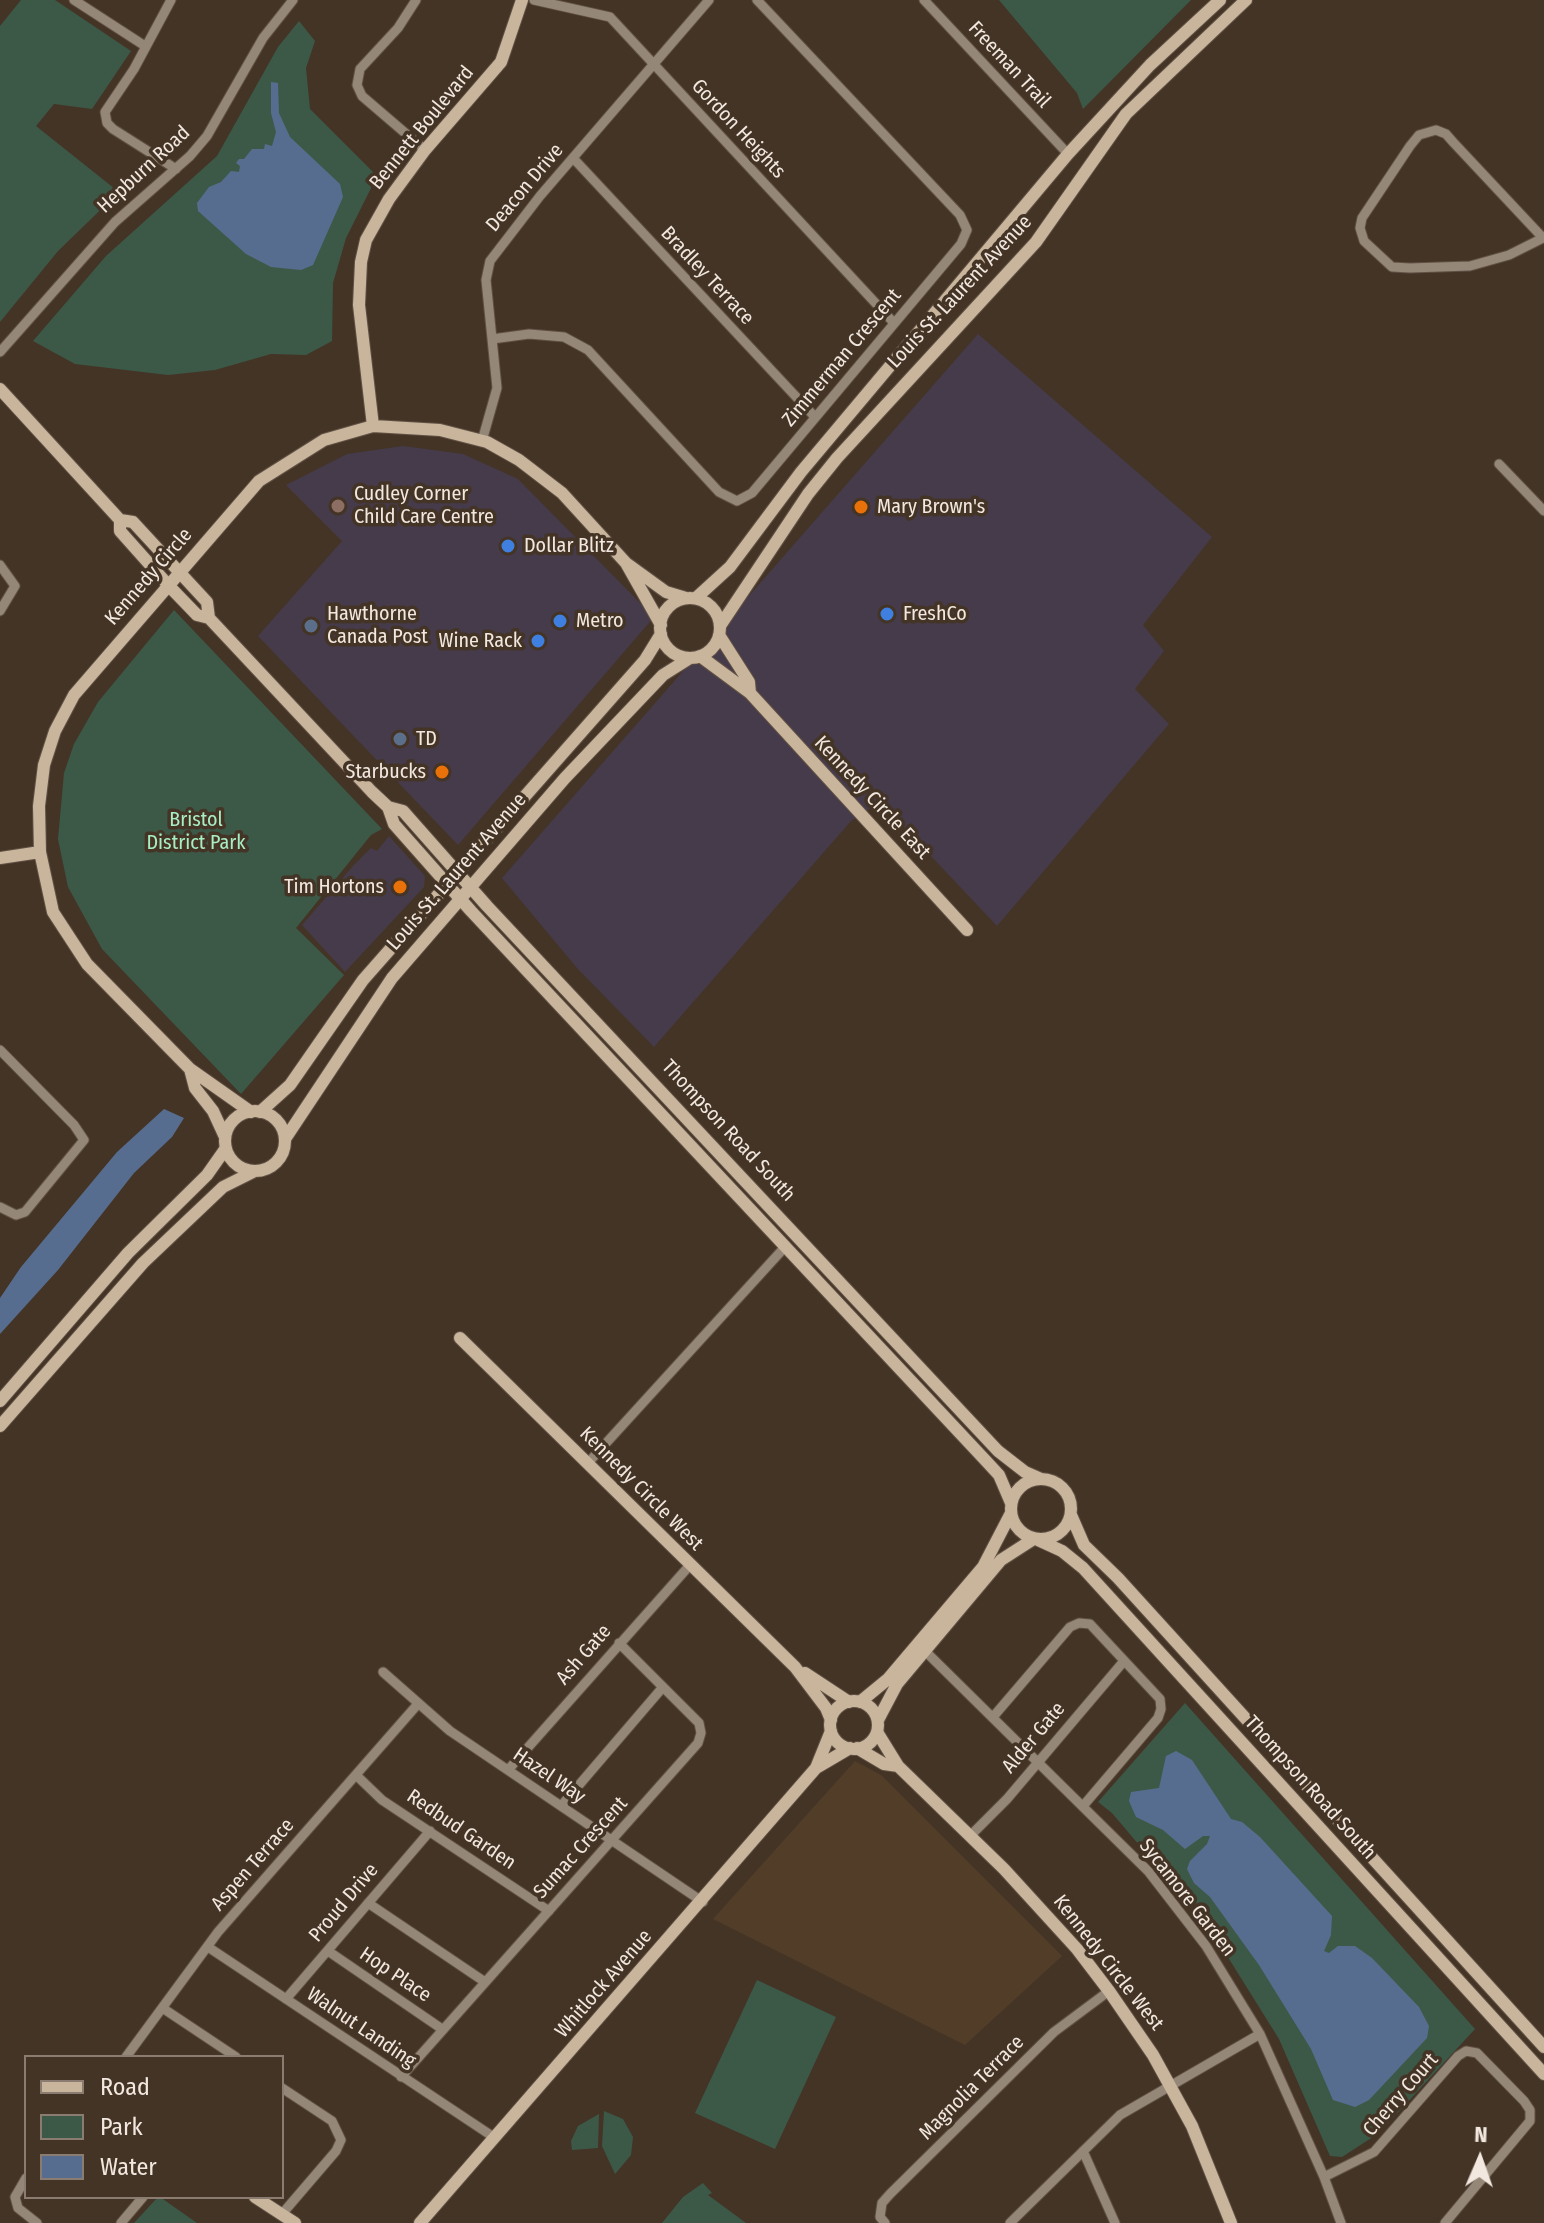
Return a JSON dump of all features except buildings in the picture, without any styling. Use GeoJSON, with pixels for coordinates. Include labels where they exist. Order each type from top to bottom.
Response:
{"type":"FeatureCollection","features":[{"type":"Feature","properties":{"kind":"main road","name":"Bennett Boulevard"},"geometry":{"type":"LineString","coordinates":[[373,426],[359,305],[361,262],[366,240],[389,199],[425,150],[501,62],[522,0]]}},
{"type":"Feature","properties":{"kind":"main road","name":"Louis St. Laurent Avenue"},"geometry":{"type":"LineString","coordinates":[[691,598],[730,567],[801,472],[1068,154],[1150,65],[1220,0]]}},
{"type":"Feature","properties":{"kind":"main road","name":"Louis St. Laurent Avenue"},"geometry":{"type":"LineString","coordinates":[[720,630],[808,494],[837,458],[1036,242],[1126,114],[1246,0]]}},
{"type":"Feature","properties":{"kind":"main road","name":"Thompson Road South"},"geometry":{"type":"LineString","coordinates":[[0,389],[120,520],[133,522],[207,602],[209,618]]}},
{"type":"Feature","properties":{"kind":"main road","name":"Kennedy Circle"},"geometry":{"type":"LineString","coordinates":[[256,1112],[190,1069],[87,964],[68,940],[53,912],[40,852],[42,779],[55,731],[74,695],[259,481],[324,440],[373,426],[440,430],[482,441],[519,460],[562,493],[626,563],[666,592],[691,598]]}},
{"type":"Feature","properties":{"kind":"main road","name":"Thompson Road South"},"geometry":{"type":"LineString","coordinates":[[120,520],[120,531],[169,586],[197,615],[209,618],[388,807],[394,824],[460,900],[993,1468],[1011,1508]]}},
{"type":"Feature","properties":{"kind":"main road","name":"Kennedy Circle"},"geometry":{"type":"LineString","coordinates":[[626,563],[661,630]]}},
{"type":"Feature","properties":{"kind":"main road"},"geometry":{"type":"LineString","coordinates":[[691,598],[713,608],[720,630],[709,652],[695,657],[672,651],[661,630],[669,607],[691,598]]}},
{"type":"Feature","properties":{"kind":"main road","name":"Louis St. Laurent Avenue"},"geometry":{"type":"LineString","coordinates":[[256,1112],[284,1093],[363,980],[645,660],[661,630]]}},
{"type":"Feature","properties":{"kind":"main road","name":"Kennedy Circle East"},"geometry":{"type":"LineString","coordinates":[[720,630],[749,682],[750,693]]}},
{"type":"Feature","properties":{"kind":"main road","name":"Louis St. Laurent Avenue"},"geometry":{"type":"LineString","coordinates":[[285,1139],[370,1007],[471,887],[565,778],[663,675],[695,657]]}},
{"type":"Feature","properties":{"kind":"main road","name":"Kennedy Circle East"},"geometry":{"type":"LineString","coordinates":[[695,657],[750,693],[967,930]]}},
{"type":"Feature","properties":{"kind":"main road","name":"Thompson Road South"},"geometry":{"type":"LineString","coordinates":[[388,807],[403,811],[998,1451],[1025,1472],[1041,1479]]}},
{"type":"Feature","properties":{"kind":"main road"},"geometry":{"type":"LineString","coordinates":[[0,858],[40,852]]}},
{"type":"Feature","properties":{"kind":"main road","name":"Kennedy Circle"},"geometry":{"type":"LineString","coordinates":[[190,1069],[195,1088],[221,1125],[226,1143]]}},
{"type":"Feature","properties":{"kind":"main road"},"geometry":{"type":"LineString","coordinates":[[0,1401],[128,1253],[207,1175],[226,1143],[233,1121],[256,1112],[277,1122],[285,1139],[280,1158],[264,1170],[255,1171],[223,1187],[143,1263],[0,1426]]}},
{"type":"Feature","properties":{"kind":"main road"},"geometry":{"type":"LineString","coordinates":[[226,1143],[236,1165],[255,1171]]}},
{"type":"Feature","properties":{"kind":"main road","name":"Kennedy Circle West"},"geometry":{"type":"LineString","coordinates":[[460,1338],[795,1667],[826,1708],[831,1726]]}},
{"type":"Feature","properties":{"kind":"main road"},"geometry":{"type":"LineString","coordinates":[[1041,1479],[1022,1486],[983,1567],[921,1647],[897,1684],[870,1743],[854,1748],[838,1742],[831,1726],[837,1708],[854,1702],[888,1679],[921,1647],[1006,1555],[1063,1528],[1071,1515],[1067,1494],[1061,1486],[1041,1479]]}},
{"type":"Feature","properties":{"kind":"main road"},"geometry":{"type":"LineString","coordinates":[[1011,1508],[1018,1530],[1035,1540]]}},
{"type":"Feature","properties":{"kind":"main road","name":"Thompson Road South"},"geometry":{"type":"LineString","coordinates":[[1071,1515],[1084,1545],[1118,1578],[1544,2047]]}},
{"type":"Feature","properties":{"kind":"main road","name":"Thompson Road South"},"geometry":{"type":"LineString","coordinates":[[1035,1540],[1072,1557],[1091,1576],[1544,2074]]}},
{"type":"Feature","properties":{"kind":"main road","name":"Kennedy Circle West"},"geometry":{"type":"LineString","coordinates":[[795,1667],[854,1702]]}},
{"type":"Feature","properties":{"kind":"main road"},"geometry":{"type":"LineString","coordinates":[[854,1702],[871,1708],[878,1726]]}},
{"type":"Feature","properties":{"kind":"main road","name":"Whitlock Avenue"},"geometry":{"type":"LineString","coordinates":[[420,2223],[703,1902],[816,1768],[831,1726]]}},
{"type":"Feature","properties":{"kind":"main road","name":"Kennedy Circle West"},"geometry":{"type":"LineString","coordinates":[[878,1726],[898,1766],[1049,1918],[1109,1991],[1170,2085],[1209,2164],[1231,2223]]}},
{"type":"Feature","properties":{"kind":"main road","name":"Kennedy Circle West"},"geometry":{"type":"LineString","coordinates":[[854,1748],[884,1764],[898,1766]]}},
{"type":"Feature","properties":{"kind":"main road","name":"Whitlock Avenue"},"geometry":{"type":"LineString","coordinates":[[816,1768],[854,1748]]}},
{"type":"Feature","properties":{"kind":"main road"},"geometry":{"type":"LineString","coordinates":[[258,2199],[295,2223]]}},
{"type":"Feature","properties":{"kind":"street"},"geometry":{"type":"LineString","coordinates":[[74,0],[145,46]]}},
{"type":"Feature","properties":{"kind":"street"},"geometry":{"type":"LineString","coordinates":[[171,0],[127,80],[108,104],[105,118],[113,129],[176,169]]}},
{"type":"Feature","properties":{"kind":"street","name":"Hepburn Road"},"geometry":{"type":"LineString","coordinates":[[0,352],[115,222],[176,169],[207,136],[263,38],[293,0]]}},
{"type":"Feature","properties":{"kind":"street"},"geometry":{"type":"LineString","coordinates":[[416,0],[398,28],[360,69],[357,85],[362,96],[425,150]]}},
{"type":"Feature","properties":{"kind":"street","name":"Gordon Heights"},"geometry":{"type":"LineString","coordinates":[[534,0],[606,15],[894,323]]}},
{"type":"Feature","properties":{"kind":"street","name":"Deacon Drive"},"geometry":{"type":"LineString","coordinates":[[482,441],[497,388],[486,280],[490,261],[573,158],[709,0]]}},
{"type":"Feature","properties":{"kind":"street","name":"Zimmerman Crescent"},"geometry":{"type":"LineString","coordinates":[[492,339],[529,334],[564,337],[588,350],[719,492],[732,500],[752,493],[961,244],[967,230],[965,221],[757,0]]}},
{"type":"Feature","properties":{"kind":"street","name":"Freeman Trail"},"geometry":{"type":"LineString","coordinates":[[924,0],[1068,154]]}},
{"type":"Feature","properties":{"kind":"street"},"geometry":{"type":"LineString","coordinates":[[1436,130],[1446,134],[1544,238],[1509,255],[1470,266],[1410,268],[1392,267],[1364,241],[1360,228],[1362,218],[1410,146],[1419,135],[1436,130]]}},
{"type":"Feature","properties":{"kind":"street","name":"Bradley Terrace"},"geometry":{"type":"LineString","coordinates":[[573,158],[815,417]]}},
{"type":"Feature","properties":{"kind":"street"},"geometry":{"type":"LineString","coordinates":[[1499,464],[1544,511]]}},
{"type":"Feature","properties":{"kind":"street"},"geometry":{"type":"LineString","coordinates":[[0,565],[15,586],[0,611]]}},
{"type":"Feature","properties":{"kind":"street"},"geometry":{"type":"LineString","coordinates":[[0,1050],[74,1125],[84,1140],[25,1212],[16,1215],[0,1207]]}},
{"type":"Feature","properties":{"kind":"street"},"geometry":{"type":"LineString","coordinates":[[587,1464],[784,1248]]}},
{"type":"Feature","properties":{"kind":"street","name":"Ash Gate"},"geometry":{"type":"LineString","coordinates":[[508,1770],[690,1565]]}},
{"type":"Feature","properties":{"kind":"street"},"geometry":{"type":"LineString","coordinates":[[993,1717],[1070,1627],[1079,1623],[1090,1624],[1160,1699],[1161,1709],[1158,1718],[1083,1806]]}},
{"type":"Feature","properties":{"kind":"street","name":"Sumac Crescent"},"geometry":{"type":"LineString","coordinates":[[401,2077],[698,1743],[701,1733],[699,1723],[619,1643]]}},
{"type":"Feature","properties":{"kind":"street","name":"Sycamore Garden"},"geometry":{"type":"LineString","coordinates":[[921,1647],[1148,1871],[1206,1946],[1260,2034],[1324,2177],[1341,2223]]}},
{"type":"Feature","properties":{"kind":"street","name":"Alder Gate"},"geometry":{"type":"LineString","coordinates":[[970,1836],[1124,1661]]}},
{"type":"Feature","properties":{"kind":"street","name":"Hazel Way"},"geometry":{"type":"LineString","coordinates":[[383,1672],[417,1705],[703,1902]]}},
{"type":"Feature","properties":{"kind":"street"},"geometry":{"type":"LineString","coordinates":[[561,1806],[663,1687]]}},
{"type":"Feature","properties":{"kind":"street","name":"Aspen Terrace"},"geometry":{"type":"LineString","coordinates":[[128,2055],[208,1947],[417,1705]]}},
{"type":"Feature","properties":{"kind":"street","name":"Redbud Garden"},"geometry":{"type":"LineString","coordinates":[[356,1775],[382,1800],[549,1911]]}},
{"type":"Feature","properties":{"kind":"street","name":"Proud Drive"},"geometry":{"type":"LineString","coordinates":[[286,1999],[430,1831]]}},
{"type":"Feature","properties":{"kind":"street"},"geometry":{"type":"LineString","coordinates":[[368,1903],[485,1982]]}},
{"type":"Feature","properties":{"kind":"street","name":"Walnut Landing"},"geometry":{"type":"LineString","coordinates":[[208,1947],[495,2138]]}},
{"type":"Feature","properties":{"kind":"street","name":"Hop Place"},"geometry":{"type":"LineString","coordinates":[[328,1951],[442,2029]]}},
{"type":"Feature","properties":{"kind":"street","name":"Magnolia Terrace"},"geometry":{"type":"LineString","coordinates":[[885,2223],[880,2217],[882,2203],[890,2194],[1054,2032],[1109,1991]]}},
{"type":"Feature","properties":{"kind":"street"},"geometry":{"type":"LineString","coordinates":[[164,2009],[233,2055]]}},
{"type":"Feature","properties":{"kind":"street"},"geometry":{"type":"LineString","coordinates":[[1010,2223],[1120,2115],[1260,2034]]}},
{"type":"Feature","properties":{"kind":"street","name":"Cherry Court"},"geometry":{"type":"LineString","coordinates":[[1324,2177],[1374,2152],[1458,2056],[1466,2051],[1477,2053],[1524,2101],[1530,2110],[1530,2121],[1445,2223]]}},
{"type":"Feature","properties":{"kind":"street"},"geometry":{"type":"LineString","coordinates":[[282,2214],[336,2151],[341,2140],[332,2121],[284,2089]]}},
{"type":"Feature","properties":{"kind":"street"},"geometry":{"type":"LineString","coordinates":[[1083,2151],[1115,2223]]}},
{"type":"Feature","properties":{"kind":"street"},"geometry":{"type":"LineString","coordinates":[[24,2181],[15,2197],[18,2208],[37,2223]]}},
{"type":"Feature","properties":{"kind":"street"},"geometry":{"type":"LineString","coordinates":[[121,2223],[141,2199]]}},
{"type":"Feature","properties":{"kind":"shaded area"},"geometry":{"type":"Polygon","coordinates":[[[978,334],[1212,537],[1143,625],[1164,651],[1135,689],[1169,724],[997,926],[880,802],[851,821],[654,1047],[577,968],[502,878],[978,334]]]}},
{"type":"Feature","properties":{"kind":"shaded area"},"geometry":{"type":"Polygon","coordinates":[[[403,446],[463,454],[518,479],[654,617],[458,845],[258,636],[342,541],[286,485],[347,454],[403,446]]]}},
{"type":"Feature","properties":{"kind":"shaded area"},"geometry":{"type":"Polygon","coordinates":[[[389,836],[425,876],[424,887],[345,972],[302,925],[353,866],[371,848],[377,851],[389,836]]]}},
{"type":"Feature","properties":{"kind":"shaded area"},"geometry":{"type":"Polygon","coordinates":[[[855,1761],[881,1775],[1062,1956],[965,2045],[713,1919],[855,1761]]]}},
{"type":"Feature","properties":{"kind":"green space"},"geometry":{"type":"Polygon","coordinates":[[[21,0],[55,0],[131,51],[92,109],[54,104],[36,126],[115,189],[122,189],[58,251],[0,322],[0,26],[21,0]]]}},
{"type":"Feature","properties":{"kind":"green space"},"geometry":{"type":"Polygon","coordinates":[[[999,0],[1191,0],[1083,109],[1077,93],[999,0]]]}},
{"type":"Feature","properties":{"kind":"green space"},"geometry":{"type":"Polygon","coordinates":[[[299,21],[315,41],[306,68],[310,109],[377,176],[346,238],[333,283],[332,341],[306,355],[271,354],[215,370],[168,375],[75,364],[33,341],[106,256],[217,156],[278,47],[299,21]]]}},
{"type":"Feature","properties":{"kind":"green space","name":"Bristol District Park"},"geometry":{"type":"Polygon","coordinates":[[[174,610],[382,829],[371,835],[296,928],[344,975],[241,1094],[102,949],[68,887],[58,839],[64,773],[74,744],[98,702],[174,610]]]}},
{"type":"Feature","properties":{"kind":"green space"},"geometry":{"type":"Polygon","coordinates":[[[1185,1703],[1475,2029],[1379,2133],[1342,2157],[1330,2156],[1279,2039],[1211,1930],[1112,1813],[1098,1802],[1185,1703]]]}},
{"type":"Feature","properties":{"kind":"green space"},"geometry":{"type":"Polygon","coordinates":[[[757,1980],[836,2017],[775,2149],[695,2113],[757,1980]]]}},
{"type":"Feature","properties":{"kind":"green space"},"geometry":{"type":"Polygon","coordinates":[[[604,2111],[623,2119],[633,2137],[631,2155],[615,2174],[602,2146],[604,2111]]]}},
{"type":"Feature","properties":{"kind":"green space"},"geometry":{"type":"Polygon","coordinates":[[[599,2114],[598,2148],[572,2150],[571,2141],[578,2126],[599,2114]]]}},
{"type":"Feature","properties":{"kind":"green space"},"geometry":{"type":"Polygon","coordinates":[[[703,2183],[712,2193],[708,2195],[746,2223],[662,2223],[683,2197],[703,2183]]]}},
{"type":"Feature","properties":{"kind":"green space"},"geometry":{"type":"Polygon","coordinates":[[[156,2199],[163,2199],[197,2223],[134,2223],[156,2199]]]}},
{"type":"Feature","properties":{"kind":"water"},"geometry":{"type":"Polygon","coordinates":[[[271,82],[278,83],[279,113],[290,137],[340,184],[343,197],[313,265],[301,270],[271,267],[246,254],[198,211],[197,203],[209,187],[221,182],[231,171],[239,172],[240,166],[236,163],[239,159],[244,159],[252,149],[264,149],[265,144],[272,146],[276,132],[271,113],[271,82]]]}},
{"type":"Feature","properties":{"kind":"water"},"geometry":{"type":"Polygon","coordinates":[[[164,1109],[184,1118],[172,1137],[134,1173],[58,1270],[0,1334],[0,1298],[21,1267],[117,1152],[164,1109]]]}},
{"type":"Feature","properties":{"kind":"water"},"geometry":{"type":"Polygon","coordinates":[[[1176,1751],[1192,1760],[1231,1819],[1242,1822],[1260,1837],[1332,1916],[1331,1935],[1324,1951],[1329,1953],[1338,1946],[1355,1946],[1372,1958],[1419,2007],[1429,2026],[1427,2038],[1369,2100],[1355,2107],[1333,2100],[1311,2049],[1259,1965],[1210,1897],[1194,1883],[1187,1869],[1210,1836],[1203,1836],[1185,1849],[1163,1830],[1136,1817],[1129,1801],[1131,1792],[1159,1788],[1166,1756],[1176,1751]]]}},
{"type":"Feature","properties":{"kind":"place","name":"Cudley Corner Child Care Centre"},"geometry":{"type":"Point","coordinates":[338,506]}},
{"type":"Feature","properties":{"kind":"place","name":"Mary Brown's"},"geometry":{"type":"Point","coordinates":[861,507]}},
{"type":"Feature","properties":{"kind":"place","name":"Dollar Blitz"},"geometry":{"type":"Point","coordinates":[508,546]}},
{"type":"Feature","properties":{"kind":"place","name":"FreshCo"},"geometry":{"type":"Point","coordinates":[887,614]}},
{"type":"Feature","properties":{"kind":"place","name":"Metro"},"geometry":{"type":"Point","coordinates":[560,621]}},
{"type":"Feature","properties":{"kind":"place","name":"Hawthorne Canada Post"},"geometry":{"type":"Point","coordinates":[311,626]}},
{"type":"Feature","properties":{"kind":"place","name":"Wine Rack"},"geometry":{"type":"Point","coordinates":[538,641]}},
{"type":"Feature","properties":{"kind":"place","name":"TD"},"geometry":{"type":"Point","coordinates":[400,739]}},
{"type":"Feature","properties":{"kind":"place","name":"Starbucks"},"geometry":{"type":"Point","coordinates":[442,772]}},
{"type":"Feature","properties":{"kind":"place","name":"Tim Hortons"},"geometry":{"type":"Point","coordinates":[400,887]}}]}
